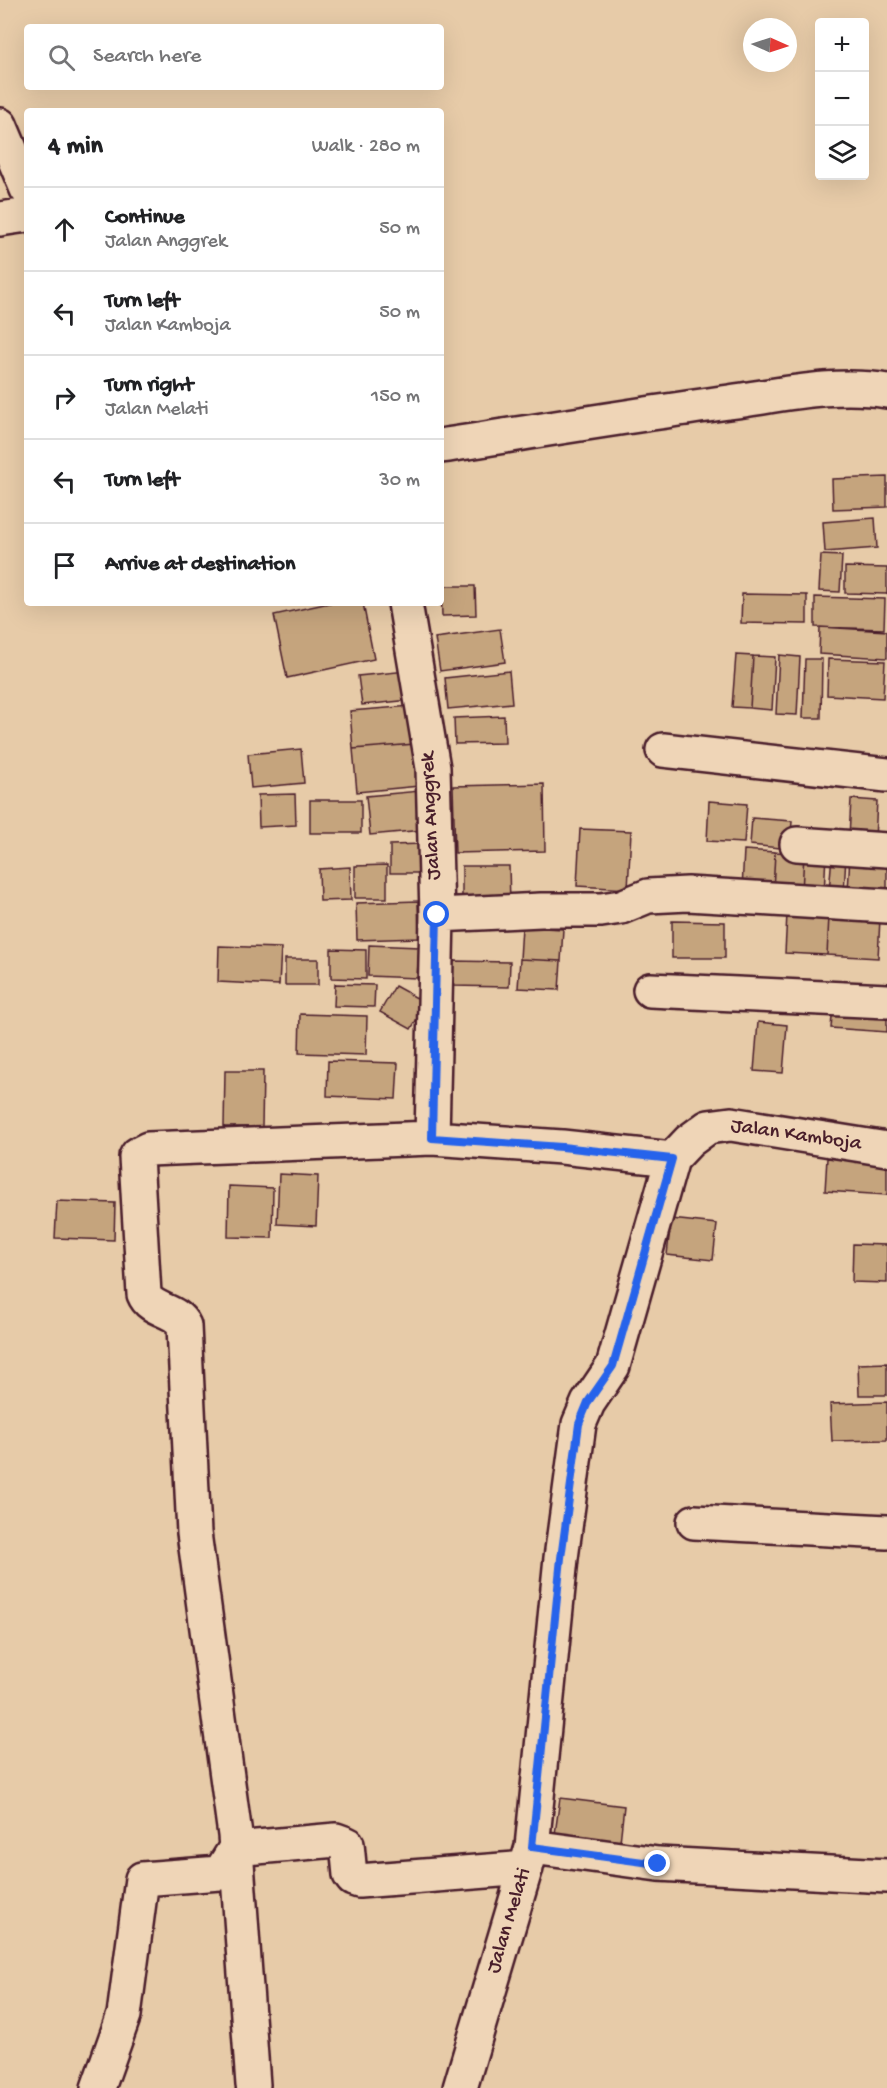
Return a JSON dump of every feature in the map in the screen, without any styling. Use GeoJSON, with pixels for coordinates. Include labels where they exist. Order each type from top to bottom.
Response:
{"type":"FeatureCollection","features":[{"type":"Feature","properties":{"kind":"street"},"geometry":{"type":"LineString","coordinates":[[0,125],[24,182]]}},
{"type":"Feature","properties":{"kind":"street"},"geometry":{"type":"LineString","coordinates":[[0,219],[24,215]]}},
{"type":"Feature","properties":{"kind":"street"},"geometry":{"type":"LineString","coordinates":[[444,446],[689,407],[835,387],[887,391]]}},
{"type":"Feature","properties":{"kind":"street","name":"Jalan Anggrek"},"geometry":{"type":"LineString","coordinates":[[406,606],[433,768],[437,915],[432,1138]]}},
{"type":"Feature","properties":{"kind":"street"},"geometry":{"type":"LineString","coordinates":[[663,750],[887,775]]}},
{"type":"Feature","properties":{"kind":"street"},"geometry":{"type":"LineString","coordinates":[[797,844],[887,850]]}},
{"type":"Feature","properties":{"kind":"street"},"geometry":{"type":"LineString","coordinates":[[437,915],[541,910],[601,910],[621,907],[648,896],[688,894],[887,906]]}},
{"type":"Feature","properties":{"kind":"street"},"geometry":{"type":"LineString","coordinates":[[650,990],[887,1001]]}},
{"type":"Feature","properties":{"kind":"street","name":"Jalan Kamboja"},"geometry":{"type":"LineString","coordinates":[[672,1159],[689,1140],[708,1127],[731,1124],[887,1149]]}},
{"type":"Feature","properties":{"kind":"street"},"geometry":{"type":"LineString","coordinates":[[253,2085],[236,1849],[194,1533],[184,1326],[182,1320],[176,1316],[149,1303],[144,1294],[136,1157],[141,1151],[148,1149],[432,1138],[562,1147],[672,1159]]}},
{"type":"Feature","properties":{"kind":"street","name":"Jalan Melati"},"geometry":{"type":"LineString","coordinates":[[460,2088],[529,1858],[561,1558],[579,1424],[588,1402],[613,1366],[672,1159]]}},
{"type":"Feature","properties":{"kind":"street"},"geometry":{"type":"LineString","coordinates":[[694,1522],[887,1532]]}},
{"type":"Feature","properties":{"kind":"street"},"geometry":{"type":"LineString","coordinates":[[236,1849],[342,1841],[347,1844],[350,1875],[359,1881],[529,1858],[887,1876]]}},
{"type":"Feature","properties":{"kind":"street"},"geometry":{"type":"LineString","coordinates":[[98,2088],[124,2015],[142,1879],[220,1873],[236,1849]]}},
{"type":"Feature","properties":{"kind":"building"},"geometry":{"type":"Polygon","coordinates":[[[887,477],[887,507],[833,509],[832,479],[887,477]]]}},
{"type":"Feature","properties":{"kind":"building"},"geometry":{"type":"Polygon","coordinates":[[[875,518],[877,548],[825,552],[823,522],[875,518]]]}},
{"type":"Feature","properties":{"kind":"building"},"geometry":{"type":"Polygon","coordinates":[[[821,555],[842,556],[840,592],[819,591],[821,555]]]}},
{"type":"Feature","properties":{"kind":"building"},"geometry":{"type":"Polygon","coordinates":[[[845,567],[887,568],[887,594],[845,593],[845,567]]]}},
{"type":"Feature","properties":{"kind":"building"},"geometry":{"type":"Polygon","coordinates":[[[444,586],[475,586],[476,615],[442,616],[444,586]]]}},
{"type":"Feature","properties":{"kind":"building"},"geometry":{"type":"Polygon","coordinates":[[[742,594],[807,595],[807,624],[741,623],[742,594]]]}},
{"type":"Feature","properties":{"kind":"building"},"geometry":{"type":"Polygon","coordinates":[[[815,597],[885,599],[884,629],[815,627],[815,597]]]}},
{"type":"Feature","properties":{"kind":"building"},"geometry":{"type":"Polygon","coordinates":[[[315,606],[364,606],[374,659],[287,678],[274,615],[315,606]]]}},
{"type":"Feature","properties":{"kind":"building"},"geometry":{"type":"Polygon","coordinates":[[[820,627],[887,631],[887,658],[819,654],[820,627]]]}},
{"type":"Feature","properties":{"kind":"building"},"geometry":{"type":"Polygon","coordinates":[[[500,629],[505,662],[440,671],[435,638],[500,629]]]}},
{"type":"Feature","properties":{"kind":"building"},"geometry":{"type":"Polygon","coordinates":[[[736,655],[753,656],[750,708],[732,707],[736,655]]]}},
{"type":"Feature","properties":{"kind":"building"},"geometry":{"type":"Polygon","coordinates":[[[779,655],[800,657],[797,715],[776,714],[779,655]]]}},
{"type":"Feature","properties":{"kind":"building"},"geometry":{"type":"Polygon","coordinates":[[[753,656],[775,657],[772,710],[750,708],[753,656]]]}},
{"type":"Feature","properties":{"kind":"building"},"geometry":{"type":"Polygon","coordinates":[[[805,659],[822,659],[821,718],[803,718],[805,659]]]}},
{"type":"Feature","properties":{"kind":"building"},"geometry":{"type":"Polygon","coordinates":[[[828,659],[885,661],[883,698],[827,695],[828,659]]]}},
{"type":"Feature","properties":{"kind":"building"},"geometry":{"type":"Polygon","coordinates":[[[407,671],[410,700],[362,705],[358,676],[407,671]]]}},
{"type":"Feature","properties":{"kind":"building"},"geometry":{"type":"Polygon","coordinates":[[[509,671],[512,703],[448,709],[445,678],[509,671]]]}},
{"type":"Feature","properties":{"kind":"building"},"geometry":{"type":"Polygon","coordinates":[[[412,706],[415,744],[353,749],[350,711],[412,706]]]}},
{"type":"Feature","properties":{"kind":"building"},"geometry":{"type":"Polygon","coordinates":[[[504,716],[505,743],[455,744],[454,718],[504,716]]]}},
{"type":"Feature","properties":{"kind":"building"},"geometry":{"type":"Polygon","coordinates":[[[415,744],[419,786],[357,792],[353,749],[415,744]]]}},
{"type":"Feature","properties":{"kind":"building"},"geometry":{"type":"Polygon","coordinates":[[[301,749],[304,783],[251,788],[248,754],[301,749]]]}},
{"type":"Feature","properties":{"kind":"building"},"geometry":{"type":"Polygon","coordinates":[[[544,784],[545,851],[455,853],[453,786],[544,784]]]}},
{"type":"Feature","properties":{"kind":"building"},"geometry":{"type":"Polygon","coordinates":[[[420,791],[423,830],[370,835],[366,796],[420,791]]]}},
{"type":"Feature","properties":{"kind":"building"},"geometry":{"type":"Polygon","coordinates":[[[295,794],[296,825],[259,827],[258,795],[295,794]]]}},
{"type":"Feature","properties":{"kind":"building"},"geometry":{"type":"Polygon","coordinates":[[[851,799],[877,801],[875,839],[849,838],[851,799]]]}},
{"type":"Feature","properties":{"kind":"building"},"geometry":{"type":"Polygon","coordinates":[[[310,800],[361,800],[361,833],[310,833],[310,800]]]}},
{"type":"Feature","properties":{"kind":"building"},"geometry":{"type":"Polygon","coordinates":[[[709,801],[747,804],[744,843],[707,841],[709,801]]]}},
{"type":"Feature","properties":{"kind":"building"},"geometry":{"type":"Polygon","coordinates":[[[752,818],[792,821],[790,849],[750,845],[752,818]]]}},
{"type":"Feature","properties":{"kind":"building"},"geometry":{"type":"Polygon","coordinates":[[[580,829],[631,831],[628,889],[577,886],[580,829]]]}},
{"type":"Feature","properties":{"kind":"building"},"geometry":{"type":"Polygon","coordinates":[[[424,844],[425,873],[390,873],[390,845],[424,844]]]}},
{"type":"Feature","properties":{"kind":"building"},"geometry":{"type":"Polygon","coordinates":[[[744,850],[775,852],[773,891],[742,889],[744,850]]]}},
{"type":"Feature","properties":{"kind":"building"},"geometry":{"type":"Polygon","coordinates":[[[775,852],[804,853],[802,892],[773,891],[775,852]]]}},
{"type":"Feature","properties":{"kind":"building"},"geometry":{"type":"Polygon","coordinates":[[[804,853],[826,854],[824,894],[802,892],[804,853]]]}},
{"type":"Feature","properties":{"kind":"building"},"geometry":{"type":"Polygon","coordinates":[[[832,855],[846,856],[844,892],[829,892],[832,855]]]}},
{"type":"Feature","properties":{"kind":"building"},"geometry":{"type":"Polygon","coordinates":[[[850,855],[887,858],[887,895],[848,892],[850,855]]]}},
{"type":"Feature","properties":{"kind":"building"},"geometry":{"type":"Polygon","coordinates":[[[387,865],[387,898],[355,898],[355,866],[387,865]]]}},
{"type":"Feature","properties":{"kind":"building"},"geometry":{"type":"Polygon","coordinates":[[[462,866],[509,866],[510,904],[462,904],[462,866]]]}},
{"type":"Feature","properties":{"kind":"building"},"geometry":{"type":"Polygon","coordinates":[[[350,867],[351,900],[320,901],[319,869],[350,867]]]}},
{"type":"Feature","properties":{"kind":"building"},"geometry":{"type":"Polygon","coordinates":[[[418,901],[419,938],[357,940],[356,903],[418,901]]]}},
{"type":"Feature","properties":{"kind":"building"},"geometry":{"type":"Polygon","coordinates":[[[787,914],[829,916],[827,955],[785,953],[787,914]]]}},
{"type":"Feature","properties":{"kind":"building"},"geometry":{"type":"Polygon","coordinates":[[[829,916],[880,918],[878,958],[827,955],[829,916]]]}},
{"type":"Feature","properties":{"kind":"building"},"geometry":{"type":"Polygon","coordinates":[[[672,921],[725,922],[725,958],[672,958],[672,921]]]}},
{"type":"Feature","properties":{"kind":"building"},"geometry":{"type":"Polygon","coordinates":[[[522,927],[563,929],[561,961],[520,959],[522,927]]]}},
{"type":"Feature","properties":{"kind":"building"},"geometry":{"type":"Polygon","coordinates":[[[369,945],[419,947],[417,978],[368,976],[369,945]]]}},
{"type":"Feature","properties":{"kind":"building"},"geometry":{"type":"Polygon","coordinates":[[[219,946],[281,948],[279,985],[218,982],[219,946]]]}},
{"type":"Feature","properties":{"kind":"building"},"geometry":{"type":"Polygon","coordinates":[[[331,949],[366,950],[366,979],[331,978],[331,949]]]}},
{"type":"Feature","properties":{"kind":"building"},"geometry":{"type":"Polygon","coordinates":[[[285,959],[318,959],[318,985],[285,985],[285,959]]]}},
{"type":"Feature","properties":{"kind":"building"},"geometry":{"type":"Polygon","coordinates":[[[520,959],[561,961],[559,990],[518,988],[520,959]]]}},
{"type":"Feature","properties":{"kind":"building"},"geometry":{"type":"Polygon","coordinates":[[[453,961],[510,962],[509,987],[452,986],[453,961]]]}},
{"type":"Feature","properties":{"kind":"building"},"geometry":{"type":"Polygon","coordinates":[[[335,984],[375,985],[374,1007],[334,1006],[335,984]]]}},
{"type":"Feature","properties":{"kind":"building"},"geometry":{"type":"Polygon","coordinates":[[[395,986],[426,1003],[411,1029],[380,1012],[395,986]]]}},
{"type":"Feature","properties":{"kind":"building"},"geometry":{"type":"Polygon","coordinates":[[[833,1004],[887,1009],[887,1032],[831,1028],[833,1004]]]}},
{"type":"Feature","properties":{"kind":"building"},"geometry":{"type":"Polygon","coordinates":[[[300,1014],[367,1016],[366,1055],[299,1053],[300,1014]]]}},
{"type":"Feature","properties":{"kind":"building"},"geometry":{"type":"Polygon","coordinates":[[[758,1022],[787,1025],[783,1073],[754,1071],[758,1022]]]}},
{"type":"Feature","properties":{"kind":"building"},"geometry":{"type":"Polygon","coordinates":[[[328,1061],[398,1063],[396,1099],[327,1096],[328,1061]]]}},
{"type":"Feature","properties":{"kind":"building"},"geometry":{"type":"Polygon","coordinates":[[[225,1071],[263,1071],[262,1127],[224,1127],[225,1071]]]}},
{"type":"Feature","properties":{"kind":"building"},"geometry":{"type":"Polygon","coordinates":[[[827,1158],[887,1162],[887,1195],[825,1191],[827,1158]]]}},
{"type":"Feature","properties":{"kind":"building"},"geometry":{"type":"Polygon","coordinates":[[[279,1174],[318,1176],[316,1226],[277,1224],[279,1174]]]}},
{"type":"Feature","properties":{"kind":"building"},"geometry":{"type":"Polygon","coordinates":[[[229,1186],[273,1188],[272,1238],[228,1237],[229,1186]]]}},
{"type":"Feature","properties":{"kind":"building"},"geometry":{"type":"Polygon","coordinates":[[[57,1201],[115,1203],[114,1240],[55,1238],[57,1201]]]}},
{"type":"Feature","properties":{"kind":"building"},"geometry":{"type":"Polygon","coordinates":[[[671,1219],[717,1224],[713,1260],[667,1255],[671,1219]]]}},
{"type":"Feature","properties":{"kind":"building"},"geometry":{"type":"Polygon","coordinates":[[[853,1244],[887,1245],[887,1283],[852,1282],[853,1244]]]}},
{"type":"Feature","properties":{"kind":"building"},"geometry":{"type":"Polygon","coordinates":[[[887,1363],[887,1395],[859,1395],[858,1364],[887,1363]]]}},
{"type":"Feature","properties":{"kind":"building"},"geometry":{"type":"Polygon","coordinates":[[[887,1402],[887,1440],[832,1441],[830,1404],[887,1402]]]}},
{"type":"Feature","properties":{"kind":"building"},"geometry":{"type":"Polygon","coordinates":[[[560,1798],[624,1806],[620,1842],[555,1834],[560,1798]]]}},
{"type":"Feature","properties":{"kind":"route"},"geometry":{"type":"LineString","coordinates":[[437,915],[432,1138],[562,1147],[672,1159],[613,1366],[588,1402],[579,1424],[561,1558],[532,1847],[658,1864]]}}]}
